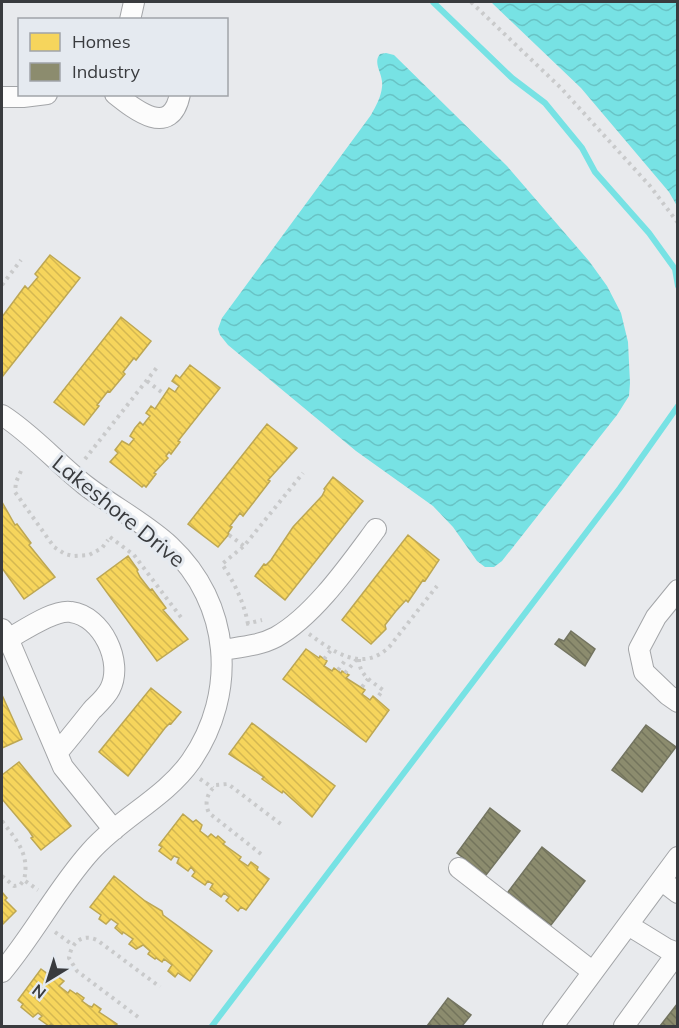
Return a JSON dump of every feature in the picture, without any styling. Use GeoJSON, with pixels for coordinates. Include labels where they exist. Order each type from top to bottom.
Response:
{"type":"FeatureCollection","features":[{"type":"Feature","properties":{"kind":"street"},"geometry":{"type":"LineString","coordinates":[[130,18],[134,2]]}},
{"type":"Feature","properties":{"kind":"street"},"geometry":{"type":"LineString","coordinates":[[2,97],[35,96]]}},
{"type":"Feature","properties":{"kind":"street"},"geometry":{"type":"LineString","coordinates":[[118,96],[145,116],[162,118],[176,107],[179,96]]}},
{"type":"Feature","properties":{"kind":"street","name":"Lakeshore Drive"},"geometry":{"type":"LineString","coordinates":[[2,415],[86,485],[143,525],[182,559],[203,588],[215,621],[222,650],[223,666],[217,704],[196,753],[174,781],[88,854],[2,972]]}},
{"type":"Feature","properties":{"kind":"street"},"geometry":{"type":"LineString","coordinates":[[222,650],[254,645],[276,637],[295,623],[322,598],[376,529]]}},
{"type":"Feature","properties":{"kind":"street"},"geometry":{"type":"LineString","coordinates":[[678,590],[656,617],[639,649],[644,672],[678,702]]}},
{"type":"Feature","properties":{"kind":"street"},"geometry":{"type":"LineString","coordinates":[[57,753],[110,689],[115,673],[105,634],[86,619],[71,612],[50,616],[5,634],[63,767],[114,830]]}},
{"type":"Feature","properties":{"kind":"street"},"geometry":{"type":"LineString","coordinates":[[553,1026],[678,857]]}},
{"type":"Feature","properties":{"kind":"street"},"geometry":{"type":"LineString","coordinates":[[459,868],[593,972]]}},
{"type":"Feature","properties":{"kind":"street"},"geometry":{"type":"LineString","coordinates":[[661,880],[678,893]]}},
{"type":"Feature","properties":{"kind":"street"},"geometry":{"type":"LineString","coordinates":[[624,1026],[677,953],[628,925]]}},
{"type":"Feature","properties":{"kind":"path"},"geometry":{"type":"LineString","coordinates":[[471,2],[561,88],[650,186],[678,223]]}},
{"type":"Feature","properties":{"kind":"path"},"geometry":{"type":"LineString","coordinates":[[2,285],[21,260]]}},
{"type":"Feature","properties":{"kind":"path"},"geometry":{"type":"LineString","coordinates":[[78,467],[158,366]]}},
{"type":"Feature","properties":{"kind":"path"},"geometry":{"type":"LineString","coordinates":[[147,381],[164,394]]}},
{"type":"Feature","properties":{"kind":"path"},"geometry":{"type":"LineString","coordinates":[[21,471],[15,487],[17,496],[54,547],[65,554],[81,556],[102,548],[109,538],[134,555],[183,620]]}},
{"type":"Feature","properties":{"kind":"path"},"geometry":{"type":"LineString","coordinates":[[248,624],[236,588],[222,564],[244,546],[303,473]]}},
{"type":"Feature","properties":{"kind":"path"},"geometry":{"type":"LineString","coordinates":[[228,535],[244,546]]}},
{"type":"Feature","properties":{"kind":"path"},"geometry":{"type":"LineString","coordinates":[[303,630],[331,650],[347,658],[358,659],[373,656],[385,650],[437,586]]}},
{"type":"Feature","properties":{"kind":"path"},"geometry":{"type":"LineString","coordinates":[[324,659],[331,650]]}},
{"type":"Feature","properties":{"kind":"path"},"geometry":{"type":"LineString","coordinates":[[338,670],[347,658]]}},
{"type":"Feature","properties":{"kind":"path"},"geometry":{"type":"LineString","coordinates":[[345,673],[358,659]]}},
{"type":"Feature","properties":{"kind":"path"},"geometry":{"type":"LineString","coordinates":[[358,659],[360,670],[383,690],[377,698]]}},
{"type":"Feature","properties":{"kind":"path"},"geometry":{"type":"LineString","coordinates":[[362,687],[368,679]]}},
{"type":"Feature","properties":{"kind":"path"},"geometry":{"type":"LineString","coordinates":[[195,774],[213,788]]}},
{"type":"Feature","properties":{"kind":"path"},"geometry":{"type":"LineString","coordinates":[[261,854],[209,813],[207,800],[213,788],[219,784],[231,786],[282,825]]}},
{"type":"Feature","properties":{"kind":"path"},"geometry":{"type":"LineString","coordinates":[[2,821],[21,846],[26,862],[24,880],[20,885],[14,886],[2,876]]}},
{"type":"Feature","properties":{"kind":"path"},"geometry":{"type":"LineString","coordinates":[[24,880],[44,894]]}},
{"type":"Feature","properties":{"kind":"path"},"geometry":{"type":"LineString","coordinates":[[50,928],[73,945]]}},
{"type":"Feature","properties":{"kind":"path"},"geometry":{"type":"LineString","coordinates":[[138,1017],[77,971],[69,958],[73,945],[82,939],[97,940],[160,987]]}},
{"type":"Feature","properties":{"kind":"water"},"geometry":{"type":"Polygon","coordinates":[[[491,2],[677,2],[677,206],[669,192],[581,88],[491,2]]]}},
{"type":"Feature","properties":{"kind":"water"},"geometry":{"type":"Polygon","coordinates":[[[380,54],[394,55],[507,166],[589,261],[607,286],[621,313],[628,342],[629,396],[617,415],[502,561],[494,567],[485,567],[477,561],[453,527],[433,506],[356,451],[228,345],[218,329],[222,318],[371,115],[382,87],[377,62],[380,54]]]}},
{"type":"Feature","properties":{"kind":"building: Homes"},"geometry":{"type":"Polygon","coordinates":[[[50,255],[80,278],[2,377],[2,317],[25,286],[28,289],[38,277],[35,274],[50,255]]]}},
{"type":"Feature","properties":{"kind":"building: Homes"},"geometry":{"type":"Polygon","coordinates":[[[121,317],[151,341],[136,360],[134,358],[123,372],[125,374],[110,392],[108,391],[84,425],[54,402],[121,317]]]}},
{"type":"Feature","properties":{"kind":"building: Homes"},"geometry":{"type":"Polygon","coordinates":[[[190,365],[220,388],[178,441],[180,442],[171,454],[169,452],[166,456],[168,458],[154,473],[156,474],[146,487],[144,485],[142,487],[110,462],[118,453],[115,450],[122,441],[129,445],[134,439],[130,436],[140,422],[143,425],[150,416],[146,413],[151,406],[155,409],[169,388],[175,392],[179,386],[172,381],[176,375],[180,378],[190,365]]]}},
{"type":"Feature","properties":{"kind":"building: Homes"},"geometry":{"type":"Polygon","coordinates":[[[267,424],[297,448],[268,480],[270,481],[243,516],[240,513],[230,526],[232,527],[229,534],[218,547],[188,524],[267,424]]]}},
{"type":"Feature","properties":{"kind":"building: Homes"},"geometry":{"type":"Polygon","coordinates":[[[333,477],[363,501],[285,600],[255,576],[264,564],[266,565],[271,560],[293,527],[322,496],[333,477]]]}},
{"type":"Feature","properties":{"kind":"building: Homes"},"geometry":{"type":"Polygon","coordinates":[[[2,502],[15,525],[17,524],[31,543],[29,545],[55,577],[24,599],[2,568],[2,502]]]}},
{"type":"Feature","properties":{"kind":"building: Homes"},"geometry":{"type":"Polygon","coordinates":[[[408,535],[439,560],[408,602],[406,600],[396,611],[385,625],[386,629],[371,644],[342,620],[408,535]]]}},
{"type":"Feature","properties":{"kind":"building: Homes"},"geometry":{"type":"Polygon","coordinates":[[[128,556],[140,577],[166,608],[163,610],[188,639],[157,661],[97,579],[128,556]]]}},
{"type":"Feature","properties":{"kind":"building: Homes"},"geometry":{"type":"Polygon","coordinates":[[[306,649],[327,661],[324,666],[332,671],[334,668],[349,675],[346,678],[365,690],[362,694],[370,700],[373,696],[389,710],[366,742],[283,679],[306,649]]]}},
{"type":"Feature","properties":{"kind":"building: Homes"},"geometry":{"type":"Polygon","coordinates":[[[151,688],[181,712],[165,728],[128,776],[99,752],[151,688]]]}},
{"type":"Feature","properties":{"kind":"building: Homes"},"geometry":{"type":"Polygon","coordinates":[[[2,695],[22,739],[2,748],[2,695]]]}},
{"type":"Feature","properties":{"kind":"building: Homes"},"geometry":{"type":"Polygon","coordinates":[[[252,723],[335,786],[312,817],[283,791],[282,793],[262,779],[264,777],[229,754],[252,723]]]}},
{"type":"Feature","properties":{"kind":"building: Homes"},"geometry":{"type":"Polygon","coordinates":[[[19,762],[71,826],[41,850],[31,838],[33,837],[29,831],[2,799],[2,775],[19,762]]]}},
{"type":"Feature","properties":{"kind":"building: Homes"},"geometry":{"type":"Polygon","coordinates":[[[183,814],[193,822],[196,820],[202,825],[200,831],[208,837],[211,834],[216,838],[218,836],[225,842],[223,844],[241,857],[239,860],[248,866],[251,862],[269,879],[246,910],[241,907],[238,911],[226,901],[229,897],[224,893],[221,897],[210,889],[213,884],[208,881],[205,885],[192,876],[195,872],[191,867],[188,871],[177,863],[179,858],[174,856],[171,860],[159,851],[162,847],[159,845],[183,814]]]}},
{"type":"Feature","properties":{"kind":"building: Homes"},"geometry":{"type":"Polygon","coordinates":[[[114,876],[212,951],[190,981],[178,973],[175,977],[168,971],[172,965],[164,959],[162,962],[155,959],[148,954],[150,951],[143,945],[136,949],[129,944],[133,939],[115,928],[118,924],[111,919],[106,924],[99,919],[101,915],[90,907],[114,876]]]}},
{"type":"Feature","properties":{"kind":"building: Homes"},"geometry":{"type":"Polygon","coordinates":[[[2,892],[7,898],[5,900],[16,911],[2,925],[2,892]]]}},
{"type":"Feature","properties":{"kind":"building: Homes"},"geometry":{"type":"Polygon","coordinates":[[[41,969],[55,979],[57,976],[64,981],[59,986],[68,993],[70,990],[77,993],[89,1006],[92,1007],[94,1004],[101,1009],[99,1012],[117,1024],[115,1026],[54,1026],[51,1024],[49,1026],[39,1019],[42,1016],[38,1013],[33,1017],[21,1007],[23,1004],[18,1000],[41,969]]]}},
{"type":"Feature","properties":{"kind":"building: Industry"},"geometry":{"type":"Polygon","coordinates":[[[571,631],[595,649],[585,666],[555,644],[559,639],[564,641],[571,631]]]}},
{"type":"Feature","properties":{"kind":"building: Industry"},"geometry":{"type":"Polygon","coordinates":[[[646,725],[676,747],[642,792],[612,770],[646,725]]]}},
{"type":"Feature","properties":{"kind":"building: Industry"},"geometry":{"type":"Polygon","coordinates":[[[490,808],[520,831],[486,875],[457,853],[490,808]]]}},
{"type":"Feature","properties":{"kind":"building: Industry"},"geometry":{"type":"Polygon","coordinates":[[[542,847],[585,881],[551,925],[508,892],[542,847]]]}},
{"type":"Feature","properties":{"kind":"building: Industry"},"geometry":{"type":"Polygon","coordinates":[[[448,998],[471,1015],[462,1026],[427,1026],[448,998]]]}},
{"type":"Feature","properties":{"kind":"building: Industry"},"geometry":{"type":"Polygon","coordinates":[[[678,1003],[678,1026],[660,1026],[678,1003]]]}},
{"type":"Feature","properties":{"kind":"waterway"},"geometry":{"type":"LineString","coordinates":[[433,2],[512,78],[545,103],[582,148],[595,172],[649,233],[675,269],[678,286]]}},
{"type":"Feature","properties":{"kind":"waterway"},"geometry":{"type":"LineString","coordinates":[[212,1026],[620,488],[678,406]]}}]}
